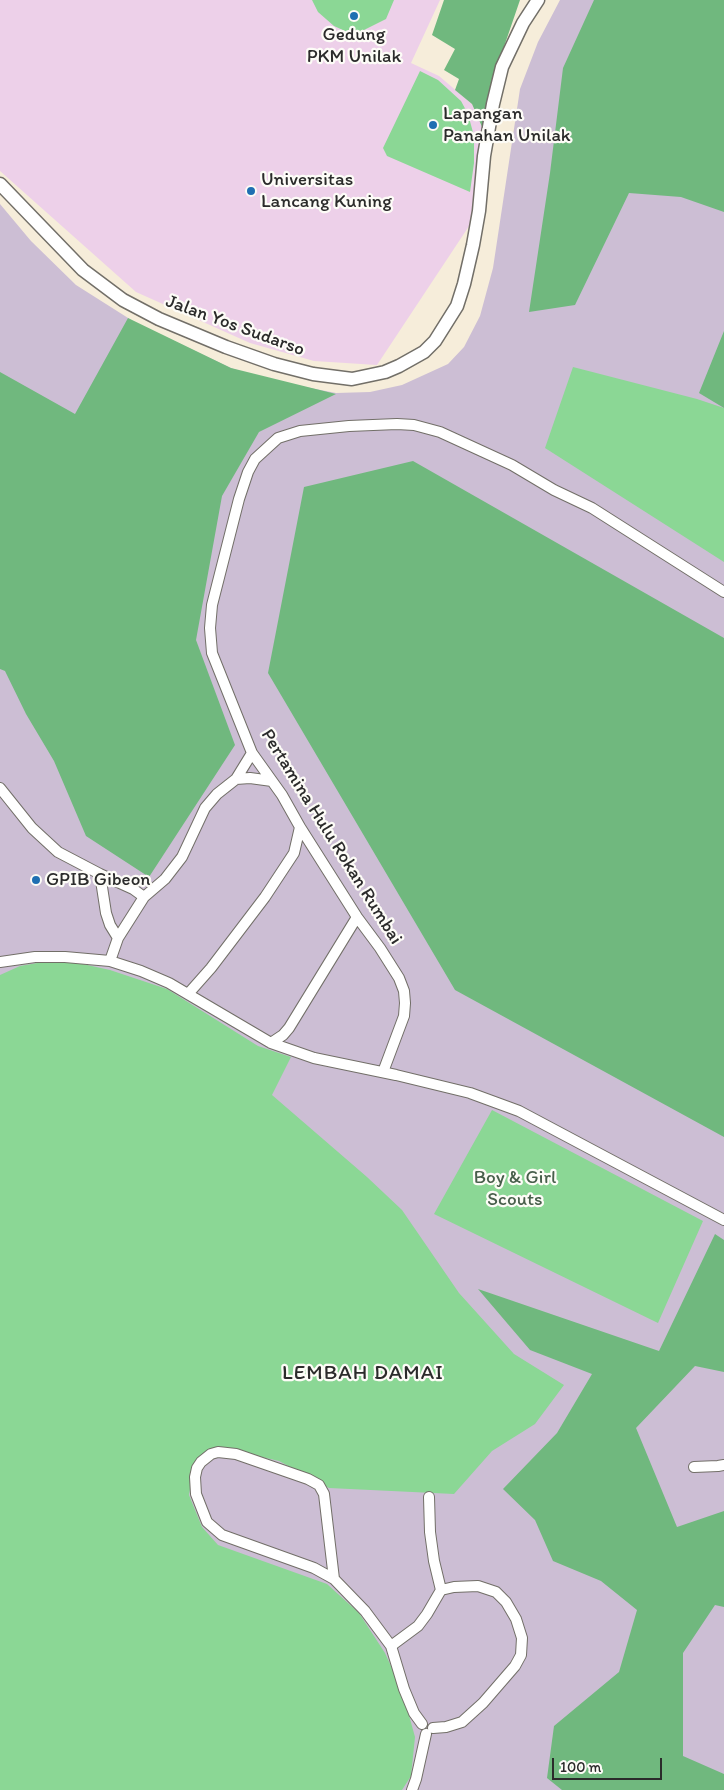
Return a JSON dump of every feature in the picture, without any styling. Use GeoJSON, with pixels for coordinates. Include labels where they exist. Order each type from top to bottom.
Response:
{"type":"FeatureCollection","features":[{"type":"Feature","properties":{"kind":"main road","name":"Jalan Yos Sudarso"},"geometry":{"type":"LineString","coordinates":[[0,184],[83,270],[123,300],[159,319],[258,359],[313,374],[352,379],[385,372],[424,352],[435,341],[457,306],[473,245],[484,156],[502,67],[519,32],[538,0]]}},
{"type":"Feature","properties":{"kind":"street","name":"Pertamina Hulu Rokan Rumbai"},"geometry":{"type":"LineString","coordinates":[[383,1072],[404,1016],[404,991],[393,967],[357,918],[300,827],[290,807],[252,753],[212,652],[210,628],[212,605],[239,499],[248,472],[255,459],[278,438],[300,431],[397,424],[414,425],[440,432],[512,465],[554,490],[592,508],[724,592]]}},
{"type":"Feature","properties":{"kind":"street"},"geometry":{"type":"LineString","coordinates":[[110,961],[118,938],[144,897],[165,879],[182,857],[205,808],[217,794],[236,779],[252,753]]}},
{"type":"Feature","properties":{"kind":"street"},"geometry":{"type":"LineString","coordinates":[[236,779],[250,778],[272,781]]}},
{"type":"Feature","properties":{"kind":"street"},"geometry":{"type":"LineString","coordinates":[[0,788],[32,828],[58,852],[133,889],[144,897]]}},
{"type":"Feature","properties":{"kind":"street"},"geometry":{"type":"LineString","coordinates":[[188,994],[244,925],[294,853],[300,827]]}},
{"type":"Feature","properties":{"kind":"street"},"geometry":{"type":"LineString","coordinates":[[294,853],[315,850]]}},
{"type":"Feature","properties":{"kind":"street"},"geometry":{"type":"LineString","coordinates":[[100,874],[106,913],[110,925],[118,938]]}},
{"type":"Feature","properties":{"kind":"street"},"geometry":{"type":"LineString","coordinates":[[271,1043],[283,1035],[289,1028],[357,918]]}},
{"type":"Feature","properties":{"kind":"street"},"geometry":{"type":"LineString","coordinates":[[0,962],[65,957],[110,961],[142,971],[188,994],[234,1023],[271,1043],[314,1058],[470,1093],[519,1111],[724,1220]]}},
{"type":"Feature","properties":{"kind":"street"},"geometry":{"type":"LineString","coordinates":[[334,1578],[324,1494],[319,1485],[308,1479],[236,1454],[218,1452],[211,1454],[201,1462],[195,1477],[196,1494],[207,1522],[222,1535],[314,1568],[334,1578],[365,1610],[391,1646],[404,1689],[414,1713],[427,1729]]}},
{"type":"Feature","properties":{"kind":"street"},"geometry":{"type":"LineString","coordinates":[[694,1467],[724,1465]]}},
{"type":"Feature","properties":{"kind":"street"},"geometry":{"type":"LineString","coordinates":[[429,1497],[430,1532],[441,1590]]}},
{"type":"Feature","properties":{"kind":"street"},"geometry":{"type":"LineString","coordinates":[[391,1646],[418,1626],[441,1590],[454,1586],[478,1586],[496,1592],[506,1602],[516,1619],[522,1638],[522,1646],[521,1655],[515,1666],[483,1703],[462,1722],[446,1727],[427,1729]]}},
{"type":"Feature","properties":{"kind":"street"},"geometry":{"type":"LineString","coordinates":[[412,1790],[427,1729]]}},
{"type":"Feature","properties":{"kind":"shaded area","name":"Universitas Lancang Kuning"},"geometry":{"type":"Polygon","coordinates":[[[0,0],[440,0],[411,63],[439,76],[472,104],[483,129],[479,211],[377,365],[314,361],[250,343],[136,292],[0,171],[0,0]]]}},
{"type":"Feature","properties":{"kind":"shaded area"},"geometry":{"type":"Polygon","coordinates":[[[560,0],[724,0],[724,1790],[0,1790],[0,204],[31,241],[76,285],[136,323],[231,368],[264,379],[336,393],[370,392],[402,385],[448,364],[464,347],[480,316],[493,268],[520,89],[538,42],[560,0]]]}},
{"type":"Feature","properties":{"kind":"green space","name":"Gedung PKM Unilak"},"geometry":{"type":"Polygon","coordinates":[[[312,0],[394,0],[386,19],[360,32],[345,31],[334,26],[318,12],[312,0]]]}},
{"type":"Feature","properties":{"kind":"green space"},"geometry":{"type":"Polygon","coordinates":[[[444,0],[520,0],[495,73],[483,129],[472,104],[455,90],[459,79],[444,70],[455,49],[432,35],[444,0]]]}},
{"type":"Feature","properties":{"kind":"green space"},"geometry":{"type":"Polygon","coordinates":[[[594,0],[724,0],[724,212],[681,197],[629,193],[575,305],[529,312],[550,173],[563,68],[594,0]]]}},
{"type":"Feature","properties":{"kind":"green space","name":"Lapangan Panahan Unilak"},"geometry":{"type":"Polygon","coordinates":[[[420,71],[438,80],[461,101],[468,114],[474,136],[474,163],[470,192],[387,156],[383,148],[420,71]]]}},
{"type":"Feature","properties":{"kind":"green space"},"geometry":{"type":"Polygon","coordinates":[[[128,318],[231,368],[336,394],[259,432],[222,496],[196,640],[235,745],[149,877],[86,836],[54,761],[26,714],[5,671],[0,669],[0,372],[75,414],[128,318]]]}},
{"type":"Feature","properties":{"kind":"green space"},"geometry":{"type":"Polygon","coordinates":[[[724,331],[724,408],[699,393],[724,331]]]}},
{"type":"Feature","properties":{"kind":"green space"},"geometry":{"type":"Polygon","coordinates":[[[573,367],[697,399],[724,408],[724,562],[545,448],[573,367]]]}},
{"type":"Feature","properties":{"kind":"green space"},"geometry":{"type":"Polygon","coordinates":[[[413,461],[724,638],[724,1137],[455,990],[268,673],[304,487],[413,461]]]}},
{"type":"Feature","properties":{"kind":"green space"},"geometry":{"type":"Polygon","coordinates":[[[60,959],[110,970],[167,989],[258,1046],[291,1057],[272,1095],[367,1177],[402,1210],[459,1293],[514,1354],[564,1385],[535,1424],[492,1451],[454,1494],[329,1488],[279,1461],[217,1449],[194,1467],[189,1495],[202,1527],[218,1545],[327,1584],[359,1613],[385,1653],[402,1690],[415,1737],[411,1776],[402,1790],[0,1790],[0,975],[20,966],[60,959]]]}},
{"type":"Feature","properties":{"kind":"green space","name":"Boy & Girl Scouts"},"geometry":{"type":"Polygon","coordinates":[[[492,1110],[703,1221],[658,1323],[434,1214],[492,1110]]]}},
{"type":"Feature","properties":{"kind":"green space"},"geometry":{"type":"Polygon","coordinates":[[[715,1234],[724,1240],[724,1372],[695,1366],[636,1428],[677,1527],[724,1511],[724,1607],[715,1605],[683,1653],[683,1756],[724,1774],[724,1790],[562,1790],[547,1778],[554,1726],[619,1672],[637,1610],[601,1581],[553,1561],[535,1520],[503,1489],[557,1433],[592,1374],[530,1350],[478,1289],[659,1351],[715,1234]]]}},
{"type":"Feature","properties":{"kind":"place","name":"Gedung PKM Unilak"},"geometry":{"type":"Point","coordinates":[354,16]}},
{"type":"Feature","properties":{"kind":"place","name":"Lapangan Panahan Unilak"},"geometry":{"type":"Point","coordinates":[433,125]}},
{"type":"Feature","properties":{"kind":"place","name":"Universitas Lancang Kuning"},"geometry":{"type":"Point","coordinates":[251,191]}},
{"type":"Feature","properties":{"kind":"place","name":"GPIB Gibeon"},"geometry":{"type":"Point","coordinates":[36,880]}},
{"type":"Feature","properties":{"kind":"district","name":"LEMBAH DAMAI"},"geometry":{"type":"Point","coordinates":[363,1374]}}]}
